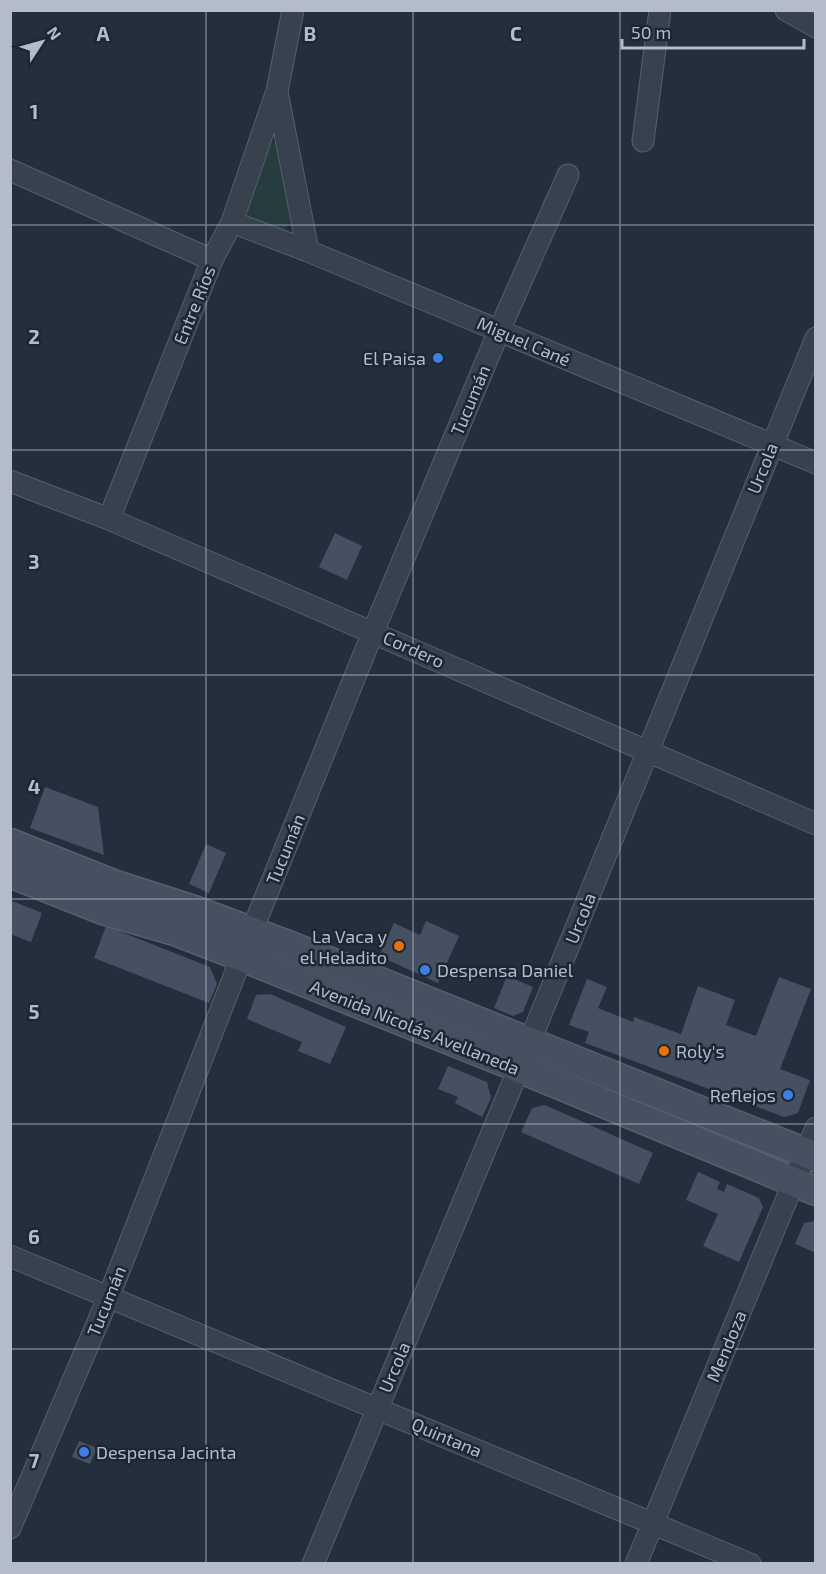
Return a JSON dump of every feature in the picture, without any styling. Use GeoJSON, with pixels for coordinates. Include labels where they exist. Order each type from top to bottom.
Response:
{"type":"FeatureCollection","features":[{"type":"Feature","properties":{"kind":"main road","name":"Avenida Nicolás Avellaneda"},"geometry":{"type":"LineString","coordinates":[[10,843],[113,884],[194,910],[246,945],[519,1068],[805,1187]]}},
{"type":"Feature","properties":{"kind":"main road","name":"Avenida Nicolás Avellaneda"},"geometry":{"type":"LineString","coordinates":[[10,873],[103,910],[175,931],[246,945],[288,945],[529,1042],[812,1146]]}},
{"type":"Feature","properties":{"kind":"street","name":"Entre Ríos"},"geometry":{"type":"LineString","coordinates":[[109,519],[212,260],[232,222],[277,92],[292,10]]}},
{"type":"Feature","properties":{"kind":"street"},"geometry":{"type":"LineString","coordinates":[[643,141],[660,10]]}},
{"type":"Feature","properties":{"kind":"street"},"geometry":{"type":"LineString","coordinates":[[786,10],[816,27]]}},
{"type":"Feature","properties":{"kind":"street","name":"Entre Ríos"},"geometry":{"type":"LineString","coordinates":[[277,92],[308,251]]}},
{"type":"Feature","properties":{"kind":"street"},"geometry":{"type":"LineString","coordinates":[[10,170],[212,260]]}},
{"type":"Feature","properties":{"kind":"street","name":"Tucumán"},"geometry":{"type":"LineString","coordinates":[[10,1528],[109,1296],[246,945],[373,632],[499,331],[568,174]]}},
{"type":"Feature","properties":{"kind":"street","name":"Miguel Cané"},"geometry":{"type":"LineString","coordinates":[[232,222],[308,251],[816,463]]}},
{"type":"Feature","properties":{"kind":"street","name":"Urcola"},"geometry":{"type":"LineString","coordinates":[[313,1563],[519,1068],[816,338]]}},
{"type":"Feature","properties":{"kind":"street","name":"Cordero"},"geometry":{"type":"LineString","coordinates":[[10,481],[109,519],[816,824]]}},
{"type":"Feature","properties":{"kind":"street","name":"Mendoza"},"geometry":{"type":"LineString","coordinates":[[636,1563],[652,1523],[805,1187],[812,1146]]}},
{"type":"Feature","properties":{"kind":"street","name":"Quintana"},"geometry":{"type":"LineString","coordinates":[[10,1256],[750,1563]]}},
{"type":"Feature","properties":{"kind":"green space"},"geometry":{"type":"Polygon","coordinates":[[[269,144],[278,144],[293,220],[284,230],[245,214],[269,144]]]}},
{"type":"Feature","properties":{"kind":"building"},"geometry":{"type":"Polygon","coordinates":[[[335,533],[362,546],[347,580],[319,567],[335,533]]]}},
{"type":"Feature","properties":{"kind":"building"},"geometry":{"type":"Polygon","coordinates":[[[45,787],[98,807],[104,855],[30,828],[45,787]]]}},
{"type":"Feature","properties":{"kind":"building"},"geometry":{"type":"Polygon","coordinates":[[[206,844],[226,853],[209,893],[189,884],[206,844]]]}},
{"type":"Feature","properties":{"kind":"building"},"geometry":{"type":"Polygon","coordinates":[[[10,900],[42,913],[31,942],[10,934],[10,900]]]}},
{"type":"Feature","properties":{"kind":"building"},"geometry":{"type":"Polygon","coordinates":[[[426,921],[459,936],[438,983],[379,956],[394,923],[420,935],[426,921]]]}},
{"type":"Feature","properties":{"kind":"building"},"geometry":{"type":"Polygon","coordinates":[[[106,926],[210,967],[217,984],[209,1003],[94,958],[106,926]]]}},
{"type":"Feature","properties":{"kind":"building"},"geometry":{"type":"Polygon","coordinates":[[[507,976],[533,987],[523,1012],[513,1016],[494,1008],[507,976]]]}},
{"type":"Feature","properties":{"kind":"building"},"geometry":{"type":"Polygon","coordinates":[[[779,977],[811,989],[780,1069],[810,1080],[798,1113],[784,1117],[585,1043],[589,1032],[569,1025],[587,979],[607,987],[598,1008],[633,1022],[634,1017],[681,1034],[698,986],[735,1000],[726,1025],[756,1036],[779,977]]]}},
{"type":"Feature","properties":{"kind":"building"},"geometry":{"type":"Polygon","coordinates":[[[270,994],[346,1027],[330,1064],[298,1051],[302,1042],[247,1019],[256,995],[270,994]]]}},
{"type":"Feature","properties":{"kind":"building"},"geometry":{"type":"Polygon","coordinates":[[[448,1066],[487,1082],[491,1098],[482,1117],[455,1103],[458,1097],[438,1089],[448,1066]]]}},
{"type":"Feature","properties":{"kind":"building"},"geometry":{"type":"Polygon","coordinates":[[[545,1105],[653,1153],[639,1184],[521,1132],[532,1108],[545,1105]]]}},
{"type":"Feature","properties":{"kind":"building"},"geometry":{"type":"Polygon","coordinates":[[[698,1172],[720,1182],[717,1189],[724,1192],[727,1184],[759,1198],[763,1207],[739,1262],[703,1246],[718,1214],[686,1200],[698,1172]]]}},
{"type":"Feature","properties":{"kind":"building"},"geometry":{"type":"Polygon","coordinates":[[[816,1221],[816,1253],[795,1244],[804,1223],[816,1221]]]}},
{"type":"Feature","properties":{"kind":"building","name":"Despensa Jacinta"},"geometry":{"type":"Polygon","coordinates":[[[79,1441],[97,1448],[90,1464],[72,1457],[79,1441]]]}},
{"type":"Feature","properties":{"kind":"place","name":"El Paisa"},"geometry":{"type":"Point","coordinates":[438,358]}},
{"type":"Feature","properties":{"kind":"place","name":"La Vaca y el Heladito"},"geometry":{"type":"Point","coordinates":[399,946]}},
{"type":"Feature","properties":{"kind":"place","name":"Despensa Daniel"},"geometry":{"type":"Point","coordinates":[425,970]}},
{"type":"Feature","properties":{"kind":"place","name":"Roly's"},"geometry":{"type":"Point","coordinates":[664,1051]}},
{"type":"Feature","properties":{"kind":"place","name":"Reflejos"},"geometry":{"type":"Point","coordinates":[788,1095]}},
{"type":"Feature","properties":{"kind":"place","name":"Despensa Jacinta"},"geometry":{"type":"Point","coordinates":[84,1452]}}]}
